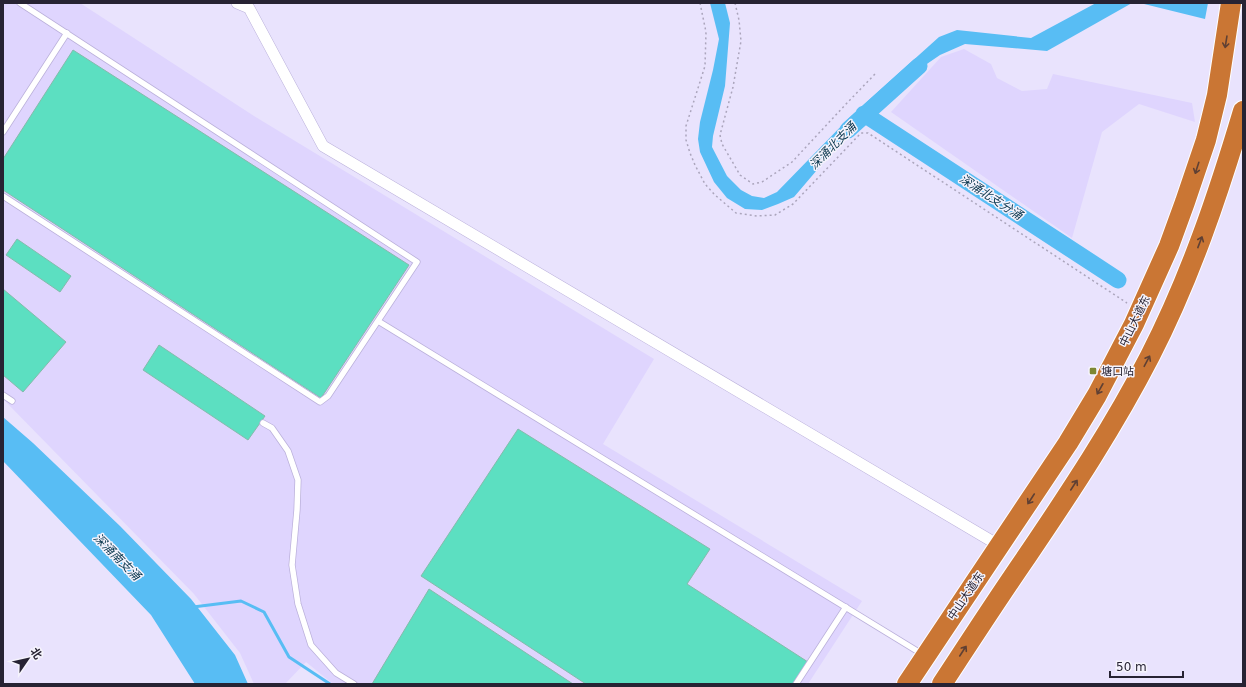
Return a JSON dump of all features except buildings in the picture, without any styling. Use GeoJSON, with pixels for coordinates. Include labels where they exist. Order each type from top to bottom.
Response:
{"type":"FeatureCollection","features":[{"type":"Feature","properties":{"kind":"highway","name":"中山大道东"},"geometry":{"type":"LineString","coordinates":[[906,684],[1000,546],[1085,415],[1112,367],[1140,312],[1169,246],[1206,140],[1217,95],[1231,3]]}},
{"type":"Feature","properties":{"kind":"highway"},"geometry":{"type":"LineString","coordinates":[[942,684],[1092,457],[1151,354],[1179,295],[1199,244],[1217,196],[1243,111]]}},
{"type":"Feature","properties":{"kind":"street"},"geometry":{"type":"LineString","coordinates":[[237,3],[249,8],[323,146],[1000,546]]}},
{"type":"Feature","properties":{"kind":"lane"},"geometry":{"type":"LineString","coordinates":[[3,196],[320,402],[328,396],[417,262],[20,3]]}},
{"type":"Feature","properties":{"kind":"lane"},"geometry":{"type":"LineString","coordinates":[[3,132],[67,33]]}},
{"type":"Feature","properties":{"kind":"lane"},"geometry":{"type":"LineString","coordinates":[[378,321],[926,656]]}},
{"type":"Feature","properties":{"kind":"lane"},"geometry":{"type":"LineString","coordinates":[[3,395],[12,401]]}},
{"type":"Feature","properties":{"kind":"lane"},"geometry":{"type":"LineString","coordinates":[[263,423],[272,428],[288,451],[298,480],[292,565],[298,604],[311,645],[336,673],[354,684]]}},
{"type":"Feature","properties":{"kind":"lane"},"geometry":{"type":"LineString","coordinates":[[796,684],[846,607]]}},
{"type":"Feature","properties":{"kind":"path"},"geometry":{"type":"LineString","coordinates":[[700,3],[706,32],[705,66],[686,126],[686,140],[695,165],[705,184],[715,195],[736,213],[757,216],[775,215],[793,204],[861,133],[868,133],[1140,312]]}},
{"type":"Feature","properties":{"kind":"path"},"geometry":{"type":"LineString","coordinates":[[735,3],[739,20],[741,41],[733,87],[720,136],[722,144],[740,175],[753,184],[762,182],[792,162],[875,74]]}},
{"type":"Feature","properties":{"kind":"shaded area"},"geometry":{"type":"Polygon","coordinates":[[[3,3],[80,3],[254,116],[654,359],[603,444],[862,601],[808,684],[333,684],[306,662],[285,684],[254,684],[240,653],[194,594],[3,399],[3,3]]]}},
{"type":"Feature","properties":{"kind":"shaded area"},"geometry":{"type":"Polygon","coordinates":[[[964,49],[991,64],[997,78],[1022,91],[1047,89],[1053,74],[1192,103],[1195,122],[1139,104],[1102,132],[1072,238],[891,112],[941,57],[964,49]]]}},
{"type":"Feature","properties":{"kind":"water"},"geometry":{"type":"Polygon","coordinates":[[[710,3],[725,3],[730,23],[725,86],[713,136],[712,147],[727,176],[741,190],[752,196],[764,198],[777,192],[850,117],[939,37],[957,30],[1031,38],[1096,3],[1132,3],[1047,51],[965,44],[940,55],[880,96],[794,197],[762,210],[745,209],[727,198],[714,182],[700,152],[698,139],[700,122],[719,39],[710,3]]]}},
{"type":"Feature","properties":{"kind":"water"},"geometry":{"type":"Polygon","coordinates":[[[1140,3],[1208,3],[1205,19],[1140,3]]]}},
{"type":"Feature","properties":{"kind":"water","name":"深涌南支涌"},"geometry":{"type":"Polygon","coordinates":[[[3,417],[33,443],[120,526],[191,599],[235,655],[248,684],[195,684],[151,615],[3,461],[3,417]]]}},
{"type":"Feature","properties":{"kind":"waterway","name":"深涌北支涌"},"geometry":{"type":"LineString","coordinates":[[848,130],[919,66]]}},
{"type":"Feature","properties":{"kind":"waterway","name":"深涌北支分涌"},"geometry":{"type":"LineString","coordinates":[[864,114],[1118,280]]}},
{"type":"Feature","properties":{"kind":"waterway"},"geometry":{"type":"LineString","coordinates":[[193,607],[241,601],[264,612],[289,657],[330,684]]}},
{"type":"Feature","properties":{"kind":"place","name":"塘口站"},"geometry":{"type":"Point","coordinates":[1093,371]}}]}
